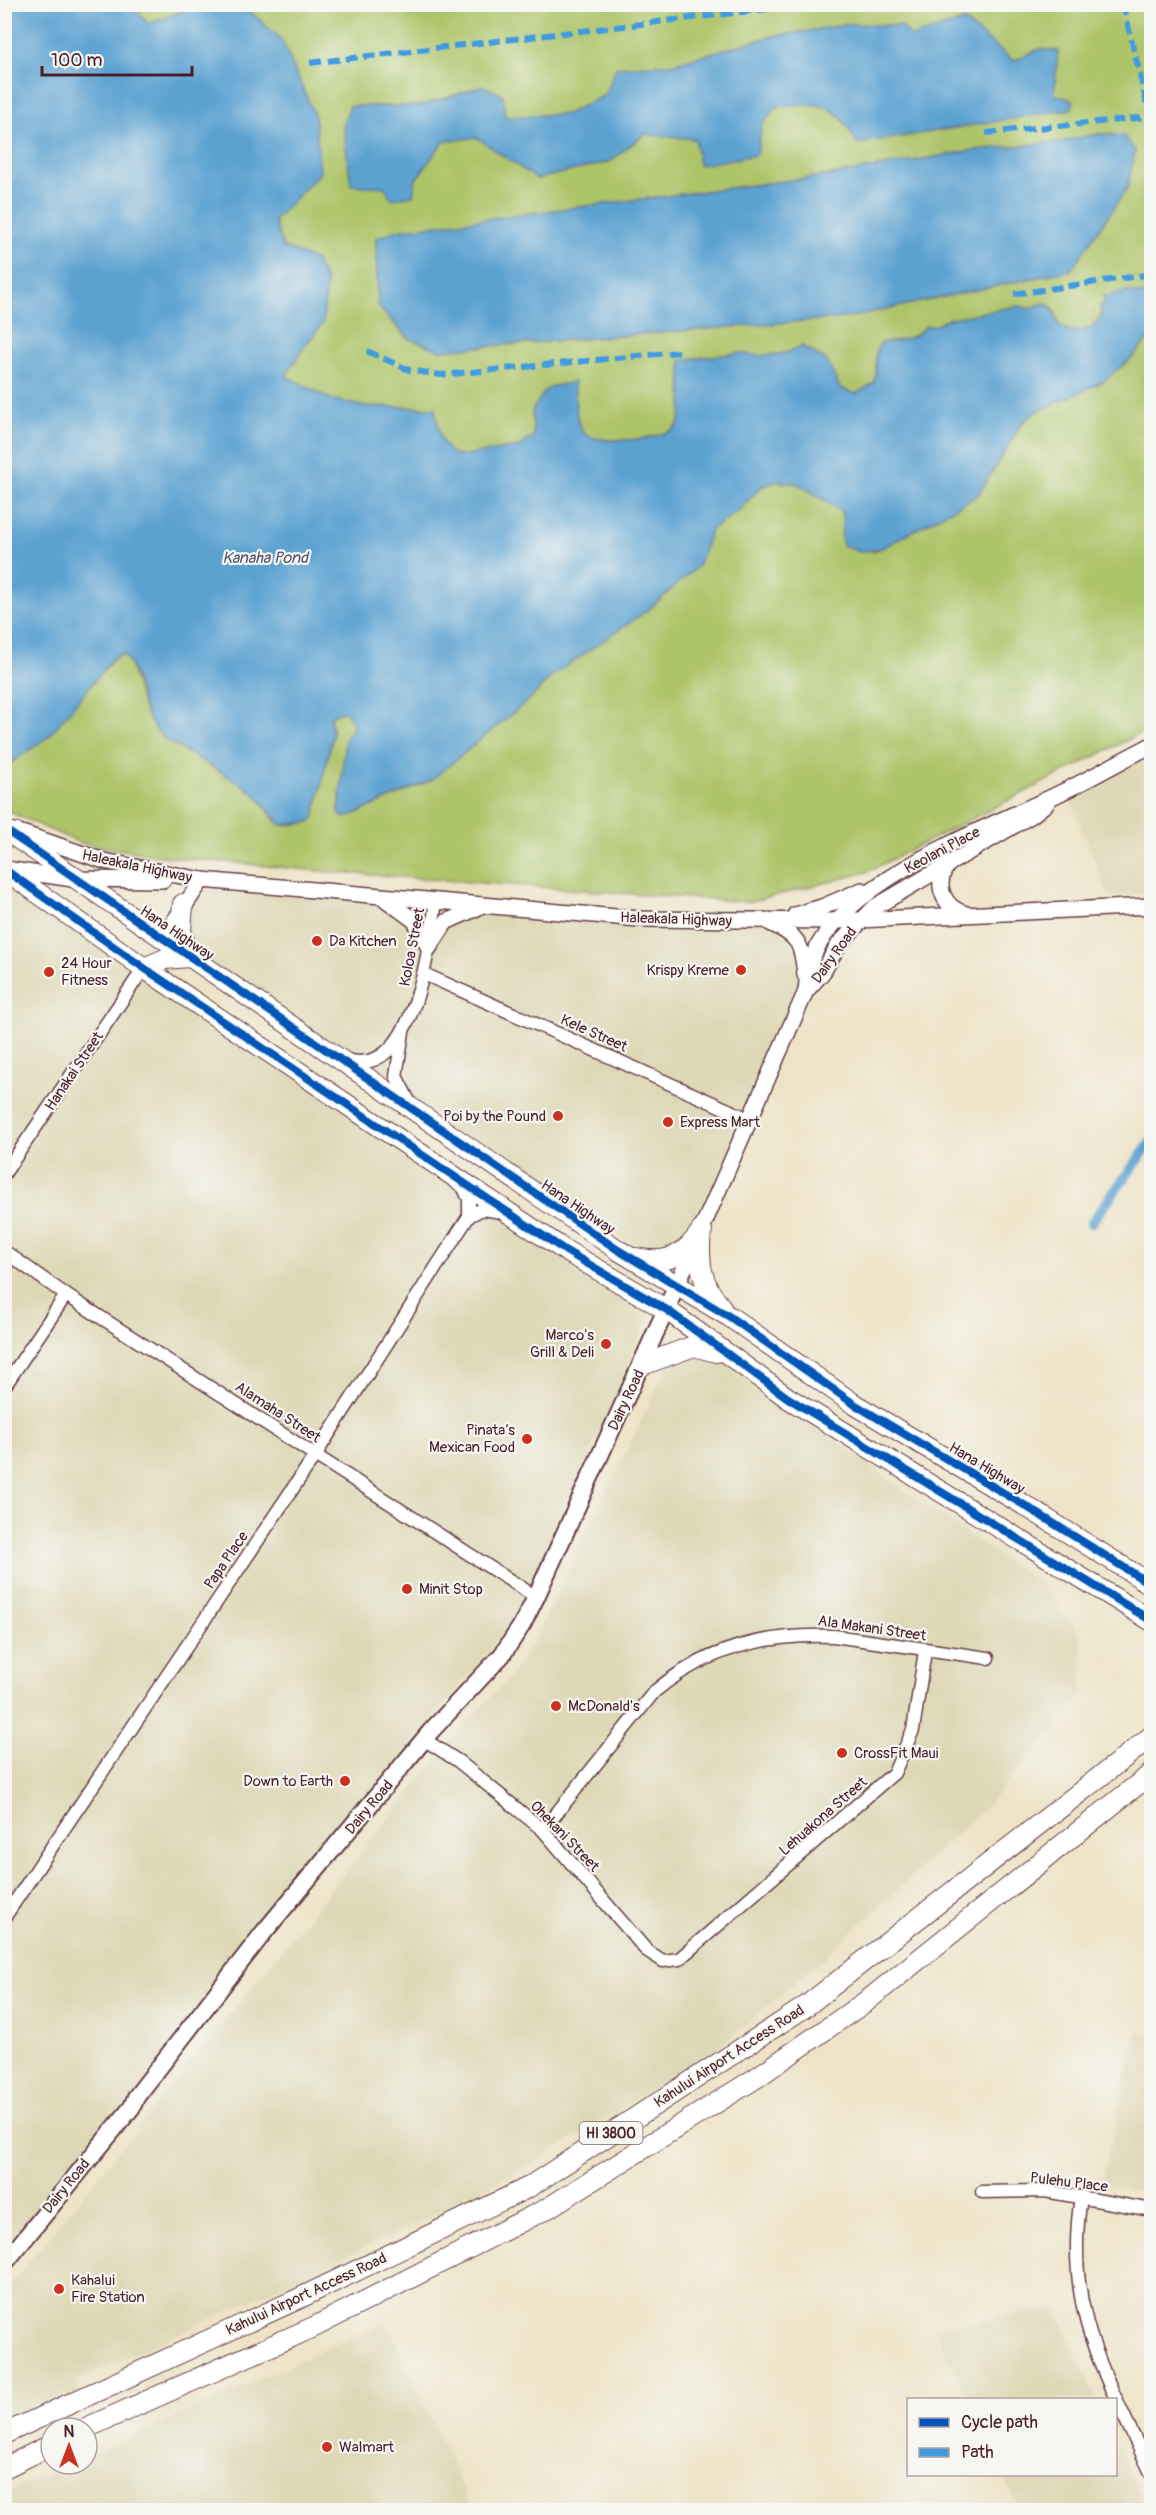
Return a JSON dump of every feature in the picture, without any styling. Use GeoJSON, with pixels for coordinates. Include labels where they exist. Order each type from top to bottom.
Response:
{"type":"FeatureCollection","features":[{"type":"Feature","properties":{"kind":"main road","name":"Hana Highway"},"geometry":{"type":"LineString","coordinates":[[4,828],[73,879],[618,1250],[730,1317],[854,1404],[1024,1505],[1152,1585]]}},
{"type":"Feature","properties":{"kind":"main road"},"geometry":{"type":"LineString","coordinates":[[4,869],[144,968],[566,1251],[667,1310],[732,1360],[788,1398],[1152,1621]]}},
{"type":"Feature","properties":{"kind":"main road"},"geometry":{"type":"LineString","coordinates":[[144,968],[165,959],[189,957],[181,931],[183,904]]}},
{"type":"Feature","properties":{"kind":"main road"},"geometry":{"type":"LineString","coordinates":[[144,968],[162,939]]}},
{"type":"Feature","properties":{"kind":"main road"},"geometry":{"type":"LineString","coordinates":[[618,1250],[639,1258],[669,1258],[689,1249],[702,1230]]}},
{"type":"Feature","properties":{"kind":"main road"},"geometry":{"type":"LineString","coordinates":[[702,1230],[699,1252],[702,1278],[710,1295],[730,1317]]}},
{"type":"Feature","properties":{"kind":"main road","name":"Dairy Road"},"geometry":{"type":"LineString","coordinates":[[5,2262],[132,2108],[136,2097],[264,1932],[425,1740],[502,1654],[522,1625],[677,1285]]}},
{"type":"Feature","properties":{"kind":"main road"},"geometry":{"type":"LineString","coordinates":[[642,1365],[694,1346],[714,1351],[732,1360]]}},
{"type":"Feature","properties":{"kind":"main road"},"geometry":{"type":"LineString","coordinates":[[964,1504],[1026,1555],[1152,1634]]}},
{"type":"Feature","properties":{"kind":"main road","name":"Kahului Airport Access Road"},"geometry":{"type":"LineString","coordinates":[[6,2432],[300,2298],[529,2187],[804,2007],[1152,1736]]}},
{"type":"Feature","properties":{"kind":"main road","name":"Kahului Airport Access Road"},"geometry":{"type":"LineString","coordinates":[[99,2422],[314,2327],[548,2208],[756,2078],[868,2000],[1152,1773]]}},
{"type":"Feature","properties":{"kind":"main road"},"geometry":{"type":"LineString","coordinates":[[5,2468],[39,2451]]}},
{"type":"Feature","properties":{"kind":"street","name":"Keolani Place"},"geometry":{"type":"LineString","coordinates":[[837,921],[881,882],[968,836],[1028,806],[1056,795],[1152,745]]}},
{"type":"Feature","properties":{"kind":"street","name":"Keolani Place"},"geometry":{"type":"LineString","coordinates":[[876,913],[952,861],[1032,815],[1056,795]]}},
{"type":"Feature","properties":{"kind":"street","name":"Haleakala Highway"},"geometry":{"type":"LineString","coordinates":[[4,828],[67,851],[104,861],[202,880]]}},
{"type":"Feature","properties":{"kind":"street"},"geometry":{"type":"LineString","coordinates":[[876,913],[875,900],[879,894],[948,855],[968,836]]}},
{"type":"Feature","properties":{"kind":"street"},"geometry":{"type":"LineString","coordinates":[[952,861],[941,878],[942,893],[952,907],[969,914]]}},
{"type":"Feature","properties":{"kind":"street","name":"Haleakala Highway"},"geometry":{"type":"LineString","coordinates":[[4,869],[73,879],[202,880],[639,919],[837,921],[861,919],[876,913],[969,914],[1152,906]]}},
{"type":"Feature","properties":{"kind":"street"},"geometry":{"type":"LineString","coordinates":[[162,939],[183,904],[202,880]]}},
{"type":"Feature","properties":{"kind":"street"},"geometry":{"type":"LineString","coordinates":[[767,922],[822,907],[881,882]]}},
{"type":"Feature","properties":{"kind":"street"},"geometry":{"type":"LineString","coordinates":[[382,897],[415,921],[429,948],[446,922],[483,906]]}},
{"type":"Feature","properties":{"kind":"street","name":"Koloa Street"},"geometry":{"type":"LineString","coordinates":[[421,1114],[402,1092],[396,1076],[403,1031],[424,974],[436,902]]}},
{"type":"Feature","properties":{"kind":"street","name":"Dairy Road"},"geometry":{"type":"LineString","coordinates":[[806,991],[823,972],[839,944],[861,919]]}},
{"type":"Feature","properties":{"kind":"street","name":"Dairy Road"},"geometry":{"type":"LineString","coordinates":[[677,1285],[806,991],[809,967],[824,937],[837,921]]}},
{"type":"Feature","properties":{"kind":"street"},"geometry":{"type":"LineString","coordinates":[[767,922],[789,933],[800,945],[806,991]]}},
{"type":"Feature","properties":{"kind":"street","name":"Hanakai Street"},"geometry":{"type":"LineString","coordinates":[[4,1174],[144,968]]}},
{"type":"Feature","properties":{"kind":"street","name":"Kele Street"},"geometry":{"type":"LineString","coordinates":[[424,974],[751,1120]]}},
{"type":"Feature","properties":{"kind":"street","name":"Koloa Street"},"geometry":{"type":"LineString","coordinates":[[335,1056],[358,1062],[372,1060],[387,1050],[403,1031]]}},
{"type":"Feature","properties":{"kind":"street"},"geometry":{"type":"LineString","coordinates":[[455,1177],[468,1194],[469,1216],[486,1209],[509,1213]]}},
{"type":"Feature","properties":{"kind":"street","name":"Papa Place"},"geometry":{"type":"LineString","coordinates":[[4,1918],[316,1454],[469,1216]]}},
{"type":"Feature","properties":{"kind":"street","name":"Alamaha Street"},"geometry":{"type":"LineString","coordinates":[[4,1251],[66,1295],[536,1597]]}},
{"type":"Feature","properties":{"kind":"street"},"geometry":{"type":"LineString","coordinates":[[4,1388],[66,1295]]}},
{"type":"Feature","properties":{"kind":"street","name":"Ala Makani Street"},"geometry":{"type":"LineString","coordinates":[[543,1830],[654,1692],[676,1674],[715,1654],[772,1637],[809,1635],[834,1636],[925,1651],[988,1658]]}},
{"type":"Feature","properties":{"kind":"street","name":"Lehuakona Street"},"geometry":{"type":"LineString","coordinates":[[672,1960],[680,1959],[894,1773],[913,1730],[925,1651]]}},
{"type":"Feature","properties":{"kind":"street","name":"Ohekani Street"},"geometry":{"type":"LineString","coordinates":[[425,1740],[458,1761],[543,1830],[646,1950],[663,1961],[672,1960]]}},
{"type":"Feature","properties":{"kind":"street","name":"Pulehu Place"},"geometry":{"type":"LineString","coordinates":[[982,2192],[1027,2191],[1082,2197],[1152,2210]]}},
{"type":"Feature","properties":{"kind":"street"},"geometry":{"type":"LineString","coordinates":[[1082,2197],[1076,2258],[1085,2323],[1094,2350],[1116,2398]]}},
{"type":"Feature","properties":{"kind":"street"},"geometry":{"type":"LineString","coordinates":[[1117,2400],[1152,2475]]}},
{"type":"Feature","properties":{"kind":"shaded area"},"geometry":{"type":"Polygon","coordinates":[[[1151,750],[1151,893],[1109,896],[1068,794],[1151,750]]]}},
{"type":"Feature","properties":{"kind":"shaded area"},"geometry":{"type":"Polygon","coordinates":[[[4,869],[566,1251],[649,1316],[527,1598],[508,1629],[415,1739],[4,2259],[4,869]]]}},
{"type":"Feature","properties":{"kind":"shaded area"},"geometry":{"type":"Polygon","coordinates":[[[202,880],[767,922],[789,932],[806,991],[733,1159],[685,1234],[668,1246],[648,1247],[574,1222],[162,939],[202,880]]]}},
{"type":"Feature","properties":{"kind":"shaded area"},"geometry":{"type":"Polygon","coordinates":[[[688,1353],[719,1354],[889,1480],[1042,1585],[1081,1635],[1083,1694],[986,1807],[825,1957],[708,2056],[528,2166],[414,2225],[75,2381],[85,2405],[60,2416],[39,2416],[39,2425],[5,2440],[5,2291],[459,1732],[508,1679],[535,1640],[668,1365],[688,1353]]]}},
{"type":"Feature","properties":{"kind":"shaded area"},"geometry":{"type":"Polygon","coordinates":[[[1137,2031],[1151,2036],[1151,2195],[1101,2184],[1137,2031]]]}},
{"type":"Feature","properties":{"kind":"shaded area"},"geometry":{"type":"Polygon","coordinates":[[[1055,2308],[1097,2398],[968,2398],[934,2328],[1055,2308]]]}},
{"type":"Feature","properties":{"kind":"shaded area"},"geometry":{"type":"Polygon","coordinates":[[[386,2322],[473,2510],[5,2510],[5,2493],[44,2476],[99,2476],[99,2452],[386,2322]]]}},
{"type":"Feature","properties":{"kind":"shaded area"},"geometry":{"type":"Polygon","coordinates":[[[1117,2443],[1147,2510],[1019,2510],[1003,2476],[1117,2476],[1117,2443]]]}},
{"type":"Feature","properties":{"kind":"green space"},"geometry":{"type":"Polygon","coordinates":[[[134,5],[199,5],[148,24],[134,5]]]}},
{"type":"Feature","properties":{"kind":"green space"},"geometry":{"type":"Polygon","coordinates":[[[243,5],[1151,5],[1151,296],[1127,292],[1103,296],[1105,301],[1100,307],[1102,314],[1098,320],[1089,328],[1077,331],[1065,329],[1059,325],[1055,311],[1047,303],[1030,309],[1019,306],[948,319],[934,326],[928,326],[910,338],[881,343],[876,357],[874,383],[856,394],[840,388],[821,359],[802,346],[786,353],[759,356],[739,353],[681,360],[682,410],[678,424],[672,430],[647,438],[601,439],[590,437],[583,432],[577,415],[574,383],[551,387],[545,391],[532,416],[534,437],[522,446],[491,454],[454,455],[449,453],[442,444],[435,408],[361,406],[330,399],[286,376],[303,348],[323,323],[326,281],[315,260],[283,247],[274,220],[320,173],[243,5]],[[964,21],[911,37],[901,26],[852,24],[769,37],[672,64],[617,67],[605,95],[567,114],[505,117],[483,86],[420,106],[350,106],[391,198],[416,179],[443,142],[476,137],[537,179],[609,162],[645,134],[695,139],[762,125],[777,106],[824,104],[847,122],[1054,94],[1057,51],[1039,49],[1014,61],[964,21]],[[1098,134],[1059,142],[976,150],[832,175],[398,230],[376,238],[378,306],[408,338],[440,350],[844,318],[1071,270],[1098,134]]]}},
{"type":"Feature","properties":{"kind":"green space"},"geometry":{"type":"Polygon","coordinates":[[[1151,336],[1151,728],[867,872],[750,902],[331,872],[159,856],[80,843],[5,810],[5,762],[11,763],[119,654],[125,654],[142,704],[158,732],[166,740],[243,785],[259,798],[275,821],[286,826],[309,822],[330,749],[333,734],[330,718],[334,714],[346,712],[354,722],[345,741],[339,813],[355,814],[431,780],[530,699],[552,676],[649,609],[698,566],[711,530],[738,511],[761,487],[777,481],[799,484],[841,511],[844,524],[842,529],[872,552],[978,495],[1022,423],[1034,413],[1102,382],[1132,358],[1151,336]]]}},
{"type":"Feature","properties":{"kind":"water","name":"Kanaha Pond"},"geometry":{"type":"Polygon","coordinates":[[[5,4],[134,5],[148,24],[199,5],[243,5],[281,39],[315,116],[320,173],[274,220],[283,247],[315,260],[326,281],[323,323],[303,348],[286,376],[330,399],[361,406],[435,408],[443,442],[451,452],[458,456],[520,447],[525,441],[534,437],[532,411],[545,391],[551,387],[574,382],[578,421],[583,432],[590,437],[631,440],[661,435],[678,425],[680,419],[682,411],[681,360],[739,353],[759,356],[786,353],[802,346],[827,361],[840,388],[856,394],[874,383],[876,357],[881,343],[911,337],[926,326],[934,326],[948,319],[1019,306],[1030,309],[1042,303],[1051,306],[1059,325],[1065,329],[1083,330],[1094,325],[1102,314],[1100,307],[1105,301],[1103,296],[1127,292],[1151,296],[1151,336],[1132,358],[1102,382],[1034,413],[1022,423],[978,495],[882,548],[859,552],[843,545],[841,511],[799,484],[777,481],[761,487],[738,511],[711,530],[698,566],[649,609],[552,676],[530,699],[431,780],[355,814],[344,818],[339,813],[345,741],[347,734],[352,730],[353,722],[346,712],[334,714],[330,718],[333,734],[314,818],[309,822],[281,825],[259,798],[243,785],[166,740],[149,719],[131,665],[124,654],[114,657],[49,736],[11,763],[5,762],[5,4]]]}},
{"type":"Feature","properties":{"kind":"water"},"geometry":{"type":"Polygon","coordinates":[[[964,21],[1014,61],[1039,49],[1058,51],[1054,94],[1074,101],[1071,109],[857,144],[842,119],[826,107],[817,105],[777,106],[762,125],[757,155],[699,165],[695,139],[645,134],[609,162],[537,179],[476,137],[443,142],[416,179],[413,195],[391,199],[385,187],[351,185],[343,124],[350,106],[420,106],[483,86],[503,95],[505,117],[567,114],[605,95],[617,67],[672,64],[769,37],[852,24],[901,26],[911,37],[964,21]]]}},
{"type":"Feature","properties":{"kind":"water"},"geometry":{"type":"Polygon","coordinates":[[[1098,134],[1123,135],[1135,150],[1128,187],[1071,270],[844,318],[440,350],[408,338],[378,306],[376,238],[398,230],[832,175],[976,150],[1059,142],[1098,134]]]}},
{"type":"Feature","properties":{"kind":"waterway"},"geometry":{"type":"LineString","coordinates":[[1091,1223],[1152,1141]]}},
{"type":"Feature","properties":{"kind":"marked path"},"geometry":{"type":"LineString","coordinates":[[310,63],[810,4]]}},
{"type":"Feature","properties":{"kind":"marked path"},"geometry":{"type":"LineString","coordinates":[[1123,4],[1152,126]]}},
{"type":"Feature","properties":{"kind":"marked path"},"geometry":{"type":"LineString","coordinates":[[986,133],[1149,117]]}},
{"type":"Feature","properties":{"kind":"marked path"},"geometry":{"type":"LineString","coordinates":[[1014,294],[1152,274]]}},
{"type":"Feature","properties":{"kind":"marked path"},"geometry":{"type":"LineString","coordinates":[[367,351],[409,370],[441,375],[679,352]]}},
{"type":"Feature","properties":{"kind":"cycle path"},"geometry":{"type":"LineString","coordinates":[[4,829],[618,1250],[730,1317],[854,1404],[1024,1505],[1152,1585]]}},
{"type":"Feature","properties":{"kind":"cycle path"},"geometry":{"type":"LineString","coordinates":[[4,869],[144,968],[566,1251],[667,1310],[788,1398],[1152,1621]]}},
{"type":"Feature","properties":{"kind":"place","name":"Da Kitchen"},"geometry":{"type":"Point","coordinates":[317,941]}},
{"type":"Feature","properties":{"kind":"place","name":"Krispy Kreme"},"geometry":{"type":"Point","coordinates":[741,970]}},
{"type":"Feature","properties":{"kind":"place","name":"24 Hour Fitness"},"geometry":{"type":"Point","coordinates":[49,972]}},
{"type":"Feature","properties":{"kind":"place","name":"Poi by the Pound"},"geometry":{"type":"Point","coordinates":[558,1116]}},
{"type":"Feature","properties":{"kind":"place","name":"Express Mart"},"geometry":{"type":"Point","coordinates":[668,1122]}},
{"type":"Feature","properties":{"kind":"place","name":"Marco's Grill & Deli"},"geometry":{"type":"Point","coordinates":[606,1344]}},
{"type":"Feature","properties":{"kind":"place","name":"Pinata’s Mexican Food"},"geometry":{"type":"Point","coordinates":[527,1439]}},
{"type":"Feature","properties":{"kind":"place","name":"Minit Stop"},"geometry":{"type":"Point","coordinates":[407,1589]}},
{"type":"Feature","properties":{"kind":"place","name":"McDonald's"},"geometry":{"type":"Point","coordinates":[556,1706]}},
{"type":"Feature","properties":{"kind":"place","name":"CrossFit Maui"},"geometry":{"type":"Point","coordinates":[842,1753]}},
{"type":"Feature","properties":{"kind":"place","name":"Down to Earth"},"geometry":{"type":"Point","coordinates":[345,1781]}},
{"type":"Feature","properties":{"kind":"place","name":"Kahalui Fire Station"},"geometry":{"type":"Point","coordinates":[59,2289]}},
{"type":"Feature","properties":{"kind":"place","name":"Walmart"},"geometry":{"type":"Point","coordinates":[327,2447]}}]}
